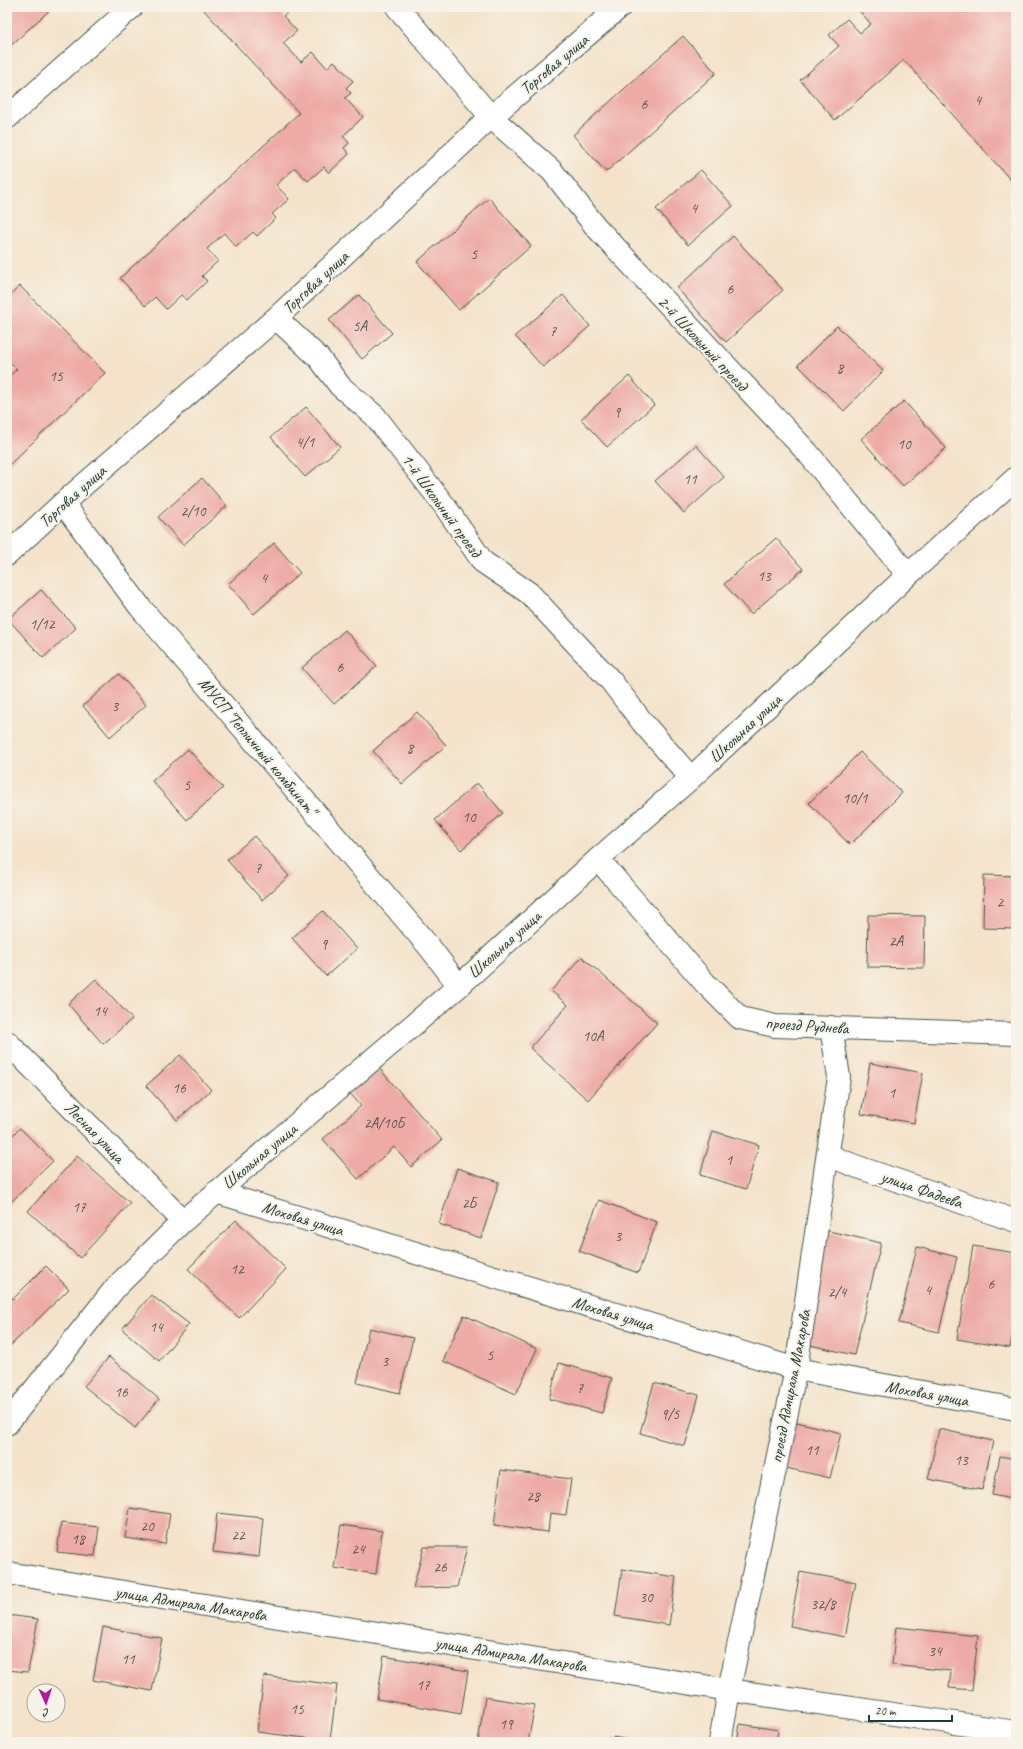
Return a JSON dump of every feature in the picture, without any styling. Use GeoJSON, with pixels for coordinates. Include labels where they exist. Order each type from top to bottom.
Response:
{"type":"FeatureCollection","features":[{"type":"Feature","properties":{"kind":"street"},"geometry":{"type":"LineString","coordinates":[[7,118],[132,7]]}},
{"type":"Feature","properties":{"kind":"street","name":"2-й Школьный проезд"},"geometry":{"type":"LineString","coordinates":[[397,7],[491,117],[552,171],[601,232],[807,452],[908,575]]}},
{"type":"Feature","properties":{"kind":"street","name":"Торговая улица"},"geometry":{"type":"LineString","coordinates":[[7,555],[63,503],[276,318],[491,117],[620,7]]}},
{"type":"Feature","properties":{"kind":"street","name":"1-й Школьный проезд"},"geometry":{"type":"LineString","coordinates":[[276,318],[319,358],[340,386],[375,416],[444,504],[483,562],[530,593],[611,682],[643,723],[691,778]]}},
{"type":"Feature","properties":{"kind":"street","name":"Школьная улица"},"geometry":{"type":"LineString","coordinates":[[7,1424],[116,1287],[183,1221],[459,986],[598,859],[691,778],[908,575],[1016,478]]}},
{"type":"Feature","properties":{"kind":"street","name":"МУСП \"Тепличный комбинат\""},"geometry":{"type":"LineString","coordinates":[[63,503],[140,607],[431,949],[459,986]]}},
{"type":"Feature","properties":{"kind":"street","name":"проезд Руднева"},"geometry":{"type":"LineString","coordinates":[[598,859],[705,983],[740,1018],[775,1026],[1016,1034]]}},
{"type":"Feature","properties":{"kind":"street","name":"проезд Адмирала Макарова"},"geometry":{"type":"LineString","coordinates":[[720,1742],[729,1690],[796,1369],[839,1077],[831,1027]]}},
{"type":"Feature","properties":{"kind":"street","name":"Лесная улица"},"geometry":{"type":"LineString","coordinates":[[7,1042],[183,1221]]}},
{"type":"Feature","properties":{"kind":"street","name":"улица Фадеева"},"geometry":{"type":"LineString","coordinates":[[828,1155],[855,1166],[1016,1221]]}},
{"type":"Feature","properties":{"kind":"street","name":"Моховая улица"},"geometry":{"type":"LineString","coordinates":[[216,1192],[796,1369],[1016,1409]]}},
{"type":"Feature","properties":{"kind":"street","name":"улица Адмирала Макарова"},"geometry":{"type":"LineString","coordinates":[[7,1573],[729,1690],[1016,1732]]}},
{"type":"Feature","properties":{"kind":"building"},"geometry":{"type":"Polygon","coordinates":[[[7,7],[53,7],[7,49],[7,7]]]}},
{"type":"Feature","properties":{"kind":"building"},"geometry":{"type":"Polygon","coordinates":[[[201,7],[286,7],[289,11],[283,16],[297,31],[283,43],[301,62],[313,52],[327,68],[334,61],[353,81],[346,88],[351,93],[345,98],[363,117],[343,136],[349,143],[344,148],[349,154],[329,173],[324,167],[308,181],[295,168],[276,185],[289,199],[272,214],[276,218],[257,236],[253,232],[236,247],[224,233],[207,249],[218,261],[202,276],[207,281],[187,300],[181,295],[166,309],[155,297],[145,306],[120,278],[299,113],[201,7]]]}},
{"type":"Feature","properties":{"kind":"building"},"geometry":{"type":"Polygon","coordinates":[[[856,7],[1016,7],[1016,186],[904,60],[835,120],[800,80],[839,46],[829,35],[847,19],[860,33],[871,24],[856,7]]]}},
{"type":"Feature","properties":{"kind":"building"},"geometry":{"type":"Polygon","coordinates":[[[683,36],[716,73],[606,172],[573,135],[683,36]]]}},
{"type":"Feature","properties":{"kind":"building"},"geometry":{"type":"Polygon","coordinates":[[[701,170],[733,206],[688,245],[656,209],[701,170]]]}},
{"type":"Feature","properties":{"kind":"building"},"geometry":{"type":"Polygon","coordinates":[[[489,198],[531,246],[459,310],[417,262],[489,198]]]}},
{"type":"Feature","properties":{"kind":"building"},"geometry":{"type":"Polygon","coordinates":[[[733,236],[783,290],[726,342],[677,288],[733,236]]]}},
{"type":"Feature","properties":{"kind":"building"},"geometry":{"type":"Polygon","coordinates":[[[20,286],[105,373],[7,467],[7,378],[17,369],[7,359],[7,298],[20,286]]]}},
{"type":"Feature","properties":{"kind":"building"},"geometry":{"type":"Polygon","coordinates":[[[359,295],[392,333],[362,359],[329,320],[359,295]]]}},
{"type":"Feature","properties":{"kind":"building"},"geometry":{"type":"Polygon","coordinates":[[[563,295],[590,326],[543,367],[515,336],[563,295]]]}},
{"type":"Feature","properties":{"kind":"building"},"geometry":{"type":"Polygon","coordinates":[[[837,326],[883,371],[844,411],[798,365],[837,326]]]}},
{"type":"Feature","properties":{"kind":"building"},"geometry":{"type":"Polygon","coordinates":[[[629,376],[654,405],[607,447],[581,419],[629,376]]]}},
{"type":"Feature","properties":{"kind":"building"},"geometry":{"type":"Polygon","coordinates":[[[904,401],[946,448],[903,486],[861,439],[904,401]]]}},
{"type":"Feature","properties":{"kind":"building"},"geometry":{"type":"Polygon","coordinates":[[[306,407],[340,447],[305,477],[271,437],[306,407]]]}},
{"type":"Feature","properties":{"kind":"building"},"geometry":{"type":"Polygon","coordinates":[[[696,445],[724,477],[684,513],[655,481],[696,445]]]}},
{"type":"Feature","properties":{"kind":"building"},"geometry":{"type":"Polygon","coordinates":[[[202,478],[227,506],[183,545],[158,517],[202,478]]]}},
{"type":"Feature","properties":{"kind":"building"},"geometry":{"type":"Polygon","coordinates":[[[776,538],[803,569],[751,614],[724,584],[776,538]]]}},
{"type":"Feature","properties":{"kind":"building"},"geometry":{"type":"Polygon","coordinates":[[[274,543],[300,573],[254,614],[228,584],[274,543]]]}},
{"type":"Feature","properties":{"kind":"building"},"geometry":{"type":"Polygon","coordinates":[[[41,590],[76,628],[43,658],[8,619],[41,590]]]}},
{"type":"Feature","properties":{"kind":"building"},"geometry":{"type":"Polygon","coordinates":[[[345,630],[377,666],[334,704],[302,668],[345,630]]]}},
{"type":"Feature","properties":{"kind":"building"},"geometry":{"type":"Polygon","coordinates":[[[119,674],[146,705],[110,737],[83,706],[119,674]]]}},
{"type":"Feature","properties":{"kind":"building"},"geometry":{"type":"Polygon","coordinates":[[[417,712],[446,745],[402,784],[373,751],[417,712]]]}},
{"type":"Feature","properties":{"kind":"building"},"geometry":{"type":"Polygon","coordinates":[[[188,749],[223,788],[187,820],[152,781],[188,749]]]}},
{"type":"Feature","properties":{"kind":"building"},"geometry":{"type":"Polygon","coordinates":[[[860,752],[902,793],[850,845],[809,803],[860,752]]]}},
{"type":"Feature","properties":{"kind":"building"},"geometry":{"type":"Polygon","coordinates":[[[477,783],[503,813],[461,850],[435,820],[477,783]]]}},
{"type":"Feature","properties":{"kind":"building"},"geometry":{"type":"Polygon","coordinates":[[[254,836],[289,876],[262,900],[227,860],[254,836]]]}},
{"type":"Feature","properties":{"kind":"building"},"geometry":{"type":"Polygon","coordinates":[[[984,875],[1016,876],[1016,929],[983,928],[984,875]]]}},
{"type":"Feature","properties":{"kind":"building"},"geometry":{"type":"Polygon","coordinates":[[[323,911],[357,949],[326,976],[292,938],[323,911]]]}},
{"type":"Feature","properties":{"kind":"building"},"geometry":{"type":"Polygon","coordinates":[[[868,915],[925,916],[924,968],[867,967],[868,915]]]}},
{"type":"Feature","properties":{"kind":"building"},"geometry":{"type":"Polygon","coordinates":[[[582,957],[657,1023],[588,1100],[530,1048],[568,1005],[551,991],[582,957]]]}},
{"type":"Feature","properties":{"kind":"building"},"geometry":{"type":"Polygon","coordinates":[[[96,979],[132,1019],[103,1044],[68,1004],[96,979]]]}},
{"type":"Feature","properties":{"kind":"building"},"geometry":{"type":"Polygon","coordinates":[[[180,1055],[211,1090],[177,1120],[146,1086],[180,1055]]]}},
{"type":"Feature","properties":{"kind":"building"},"geometry":{"type":"Polygon","coordinates":[[[870,1063],[923,1073],[914,1123],[861,1114],[870,1063]]]}},
{"type":"Feature","properties":{"kind":"building"},"geometry":{"type":"Polygon","coordinates":[[[378,1067],[442,1140],[411,1167],[394,1147],[358,1179],[323,1139],[361,1106],[349,1092],[378,1067]]]}},
{"type":"Feature","properties":{"kind":"building"},"geometry":{"type":"Polygon","coordinates":[[[20,1128],[53,1161],[7,1206],[7,1141],[20,1128]]]}},
{"type":"Feature","properties":{"kind":"building"},"geometry":{"type":"Polygon","coordinates":[[[713,1131],[759,1145],[746,1189],[700,1175],[713,1131]]]}},
{"type":"Feature","properties":{"kind":"building"},"geometry":{"type":"Polygon","coordinates":[[[77,1156],[130,1203],[80,1258],[28,1211],[77,1156]]]}},
{"type":"Feature","properties":{"kind":"building"},"geometry":{"type":"Polygon","coordinates":[[[457,1168],[499,1182],[481,1238],[439,1224],[457,1168]]]}},
{"type":"Feature","properties":{"kind":"building"},"geometry":{"type":"Polygon","coordinates":[[[599,1200],[657,1222],[638,1273],[579,1251],[599,1200]]]}},
{"type":"Feature","properties":{"kind":"building"},"geometry":{"type":"Polygon","coordinates":[[[236,1220],[286,1269],[239,1318],[188,1269],[236,1220]]]}},
{"type":"Feature","properties":{"kind":"building"},"geometry":{"type":"Polygon","coordinates":[[[820,1229],[881,1243],[854,1355],[793,1341],[820,1229]]]}},
{"type":"Feature","properties":{"kind":"building"},"geometry":{"type":"Polygon","coordinates":[[[973,1246],[1016,1253],[1016,1314],[1010,1348],[957,1339],[973,1246]]]}},
{"type":"Feature","properties":{"kind":"building"},"geometry":{"type":"Polygon","coordinates":[[[917,1247],[957,1257],[939,1332],[899,1323],[917,1247]]]}},
{"type":"Feature","properties":{"kind":"building"},"geometry":{"type":"Polygon","coordinates":[[[46,1266],[69,1289],[8,1348],[7,1292],[13,1299],[46,1266]]]}},
{"type":"Feature","properties":{"kind":"building"},"geometry":{"type":"Polygon","coordinates":[[[151,1295],[189,1324],[159,1361],[122,1329],[151,1295]]]}},
{"type":"Feature","properties":{"kind":"building"},"geometry":{"type":"Polygon","coordinates":[[[464,1315],[537,1349],[516,1394],[443,1361],[464,1315]]]}},
{"type":"Feature","properties":{"kind":"building"},"geometry":{"type":"Polygon","coordinates":[[[369,1328],[413,1338],[400,1393],[357,1383],[369,1328]]]}},
{"type":"Feature","properties":{"kind":"building"},"geometry":{"type":"Polygon","coordinates":[[[109,1357],[159,1399],[135,1428],[84,1386],[109,1357]]]}},
{"type":"Feature","properties":{"kind":"building"},"geometry":{"type":"Polygon","coordinates":[[[559,1363],[612,1378],[602,1413],[549,1399],[559,1363]]]}},
{"type":"Feature","properties":{"kind":"building"},"geometry":{"type":"Polygon","coordinates":[[[654,1383],[699,1395],[685,1446],[640,1433],[654,1383]]]}},
{"type":"Feature","properties":{"kind":"building"},"geometry":{"type":"Polygon","coordinates":[[[793,1421],[841,1433],[830,1478],[782,1467],[793,1421]]]}},
{"type":"Feature","properties":{"kind":"building"},"geometry":{"type":"Polygon","coordinates":[[[939,1429],[993,1441],[982,1490],[928,1479],[939,1429]]]}},
{"type":"Feature","properties":{"kind":"building"},"geometry":{"type":"Polygon","coordinates":[[[1000,1456],[1016,1459],[1016,1500],[992,1495],[1000,1456]]]}},
{"type":"Feature","properties":{"kind":"building"},"geometry":{"type":"Polygon","coordinates":[[[501,1470],[571,1479],[566,1515],[550,1513],[548,1532],[494,1525],[501,1470]]]}},
{"type":"Feature","properties":{"kind":"building"},"geometry":{"type":"Polygon","coordinates":[[[130,1508],[170,1514],[165,1544],[125,1538],[130,1508]]]}},
{"type":"Feature","properties":{"kind":"building"},"geometry":{"type":"Polygon","coordinates":[[[217,1513],[263,1518],[259,1557],[213,1552],[217,1513]]]}},
{"type":"Feature","properties":{"kind":"building"},"geometry":{"type":"Polygon","coordinates":[[[61,1523],[99,1527],[95,1556],[57,1552],[61,1523]]]}},
{"type":"Feature","properties":{"kind":"building"},"geometry":{"type":"Polygon","coordinates":[[[341,1525],[382,1531],[376,1574],[334,1568],[341,1525]]]}},
{"type":"Feature","properties":{"kind":"building"},"geometry":{"type":"Polygon","coordinates":[[[424,1547],[467,1547],[457,1587],[413,1588],[424,1547]]]}},
{"type":"Feature","properties":{"kind":"building"},"geometry":{"type":"Polygon","coordinates":[[[622,1569],[676,1577],[669,1625],[615,1616],[622,1569]]]}},
{"type":"Feature","properties":{"kind":"building"},"geometry":{"type":"Polygon","coordinates":[[[800,1572],[856,1582],[845,1637],[790,1626],[800,1572]]]}},
{"type":"Feature","properties":{"kind":"building"},"geometry":{"type":"Polygon","coordinates":[[[7,1615],[38,1619],[28,1672],[7,1670],[7,1615]]]}},
{"type":"Feature","properties":{"kind":"building"},"geometry":{"type":"Polygon","coordinates":[[[103,1627],[162,1638],[152,1691],[93,1680],[103,1627]]]}},
{"type":"Feature","properties":{"kind":"building"},"geometry":{"type":"Polygon","coordinates":[[[896,1627],[978,1636],[972,1690],[949,1688],[951,1671],[892,1665],[896,1627]]]}},
{"type":"Feature","properties":{"kind":"building"},"geometry":{"type":"Polygon","coordinates":[[[384,1656],[468,1671],[461,1714],[377,1699],[384,1656]]]}},
{"type":"Feature","properties":{"kind":"building"},"geometry":{"type":"Polygon","coordinates":[[[264,1676],[337,1685],[330,1741],[257,1732],[264,1676]]]}},
{"type":"Feature","properties":{"kind":"building"},"geometry":{"type":"Polygon","coordinates":[[[485,1697],[535,1705],[528,1742],[478,1742],[485,1697]]]}},
{"type":"Feature","properties":{"kind":"building"},"geometry":{"type":"Polygon","coordinates":[[[740,1724],[778,1730],[776,1742],[737,1742],[740,1724]]]}},
{"type":"Feature","properties":{"kind":"building"},"geometry":{"type":"Polygon","coordinates":[[[613,1737],[636,1741],[612,1742],[613,1737]]]}}]}
